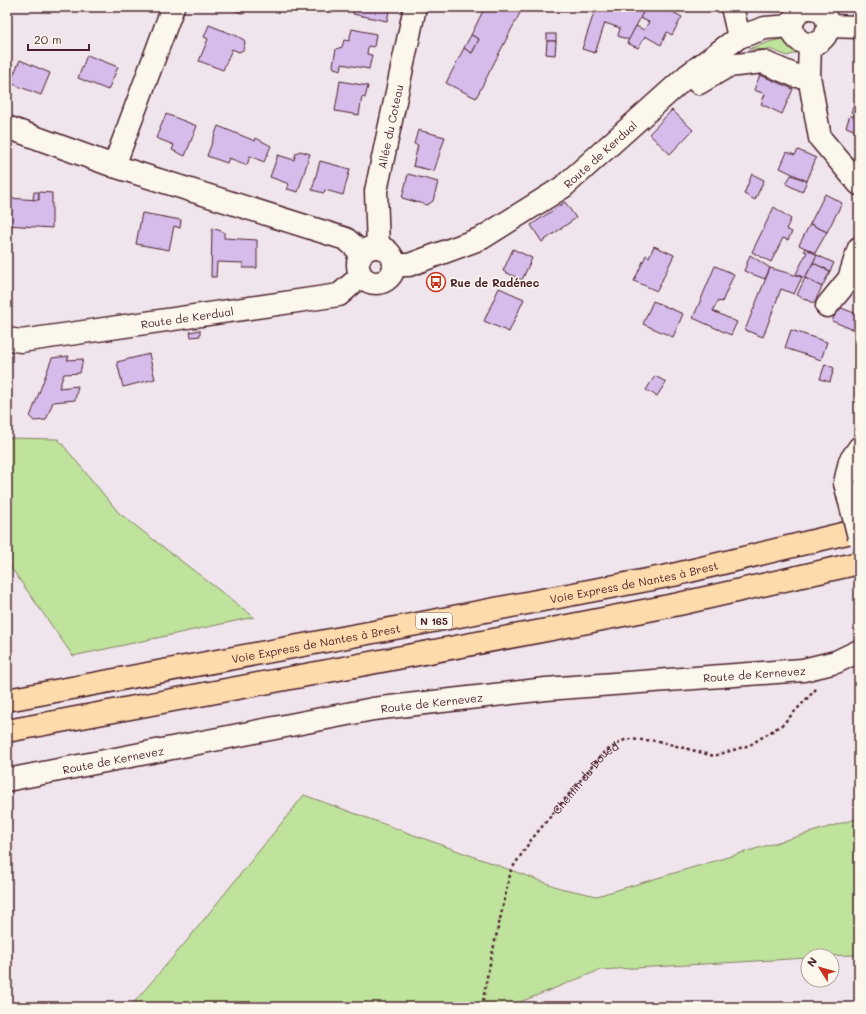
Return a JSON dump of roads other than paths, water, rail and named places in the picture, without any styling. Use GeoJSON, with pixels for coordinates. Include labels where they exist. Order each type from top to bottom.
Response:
{"type":"FeatureCollection","features":[{"type":"Feature","properties":{"kind":"highway","name":"Voie Express de Nantes à Brest"},"geometry":{"type":"LineString","coordinates":[[7,700],[410,626],[673,575],[859,530]]}},
{"type":"Feature","properties":{"kind":"highway"},"geometry":{"type":"LineString","coordinates":[[7,731],[680,604],[859,563]]}},
{"type":"Feature","properties":{"kind":"street"},"geometry":{"type":"LineString","coordinates":[[114,166],[173,7]]}},
{"type":"Feature","properties":{"kind":"street","name":"Allée du Coteau"},"geometry":{"type":"LineString","coordinates":[[370,250],[376,191],[415,7]]}},
{"type":"Feature","properties":{"kind":"street"},"geometry":{"type":"LineString","coordinates":[[732,7],[739,37]]}},
{"type":"Feature","properties":{"kind":"street"},"geometry":{"type":"LineString","coordinates":[[811,8],[821,12],[827,20],[828,26],[827,31],[821,40],[810,44],[805,43],[796,36],[792,26],[796,15],[805,9],[811,8]]}},
{"type":"Feature","properties":{"kind":"street","name":"Route de Kerdual"},"geometry":{"type":"LineString","coordinates":[[394,265],[409,265],[482,238],[562,187],[688,75],[739,37],[765,28],[792,26]]}},
{"type":"Feature","properties":{"kind":"street"},"geometry":{"type":"LineString","coordinates":[[828,26],[859,27]]}},
{"type":"Feature","properties":{"kind":"street"},"geometry":{"type":"LineString","coordinates":[[810,44],[808,76],[820,138],[859,184]]}},
{"type":"Feature","properties":{"kind":"street"},"geometry":{"type":"LineString","coordinates":[[688,75],[699,83],[728,66],[763,62],[796,76],[808,76]]}},
{"type":"Feature","properties":{"kind":"street"},"geometry":{"type":"LineString","coordinates":[[7,127],[114,166],[346,239],[370,250],[388,252],[394,265],[390,276],[381,282],[370,282],[361,276],[358,264],[370,250]]}},
{"type":"Feature","properties":{"kind":"street"},"geometry":{"type":"LineString","coordinates":[[827,306],[850,279],[859,248]]}},
{"type":"Feature","properties":{"kind":"street","name":"Route de Kerdual"},"geometry":{"type":"LineString","coordinates":[[7,339],[21,341],[339,295],[361,276]]}},
{"type":"Feature","properties":{"kind":"street"},"geometry":{"type":"LineString","coordinates":[[859,448],[850,461],[846,483],[859,537]]}},
{"type":"Feature","properties":{"kind":"street","name":"Route de Kernevez"},"geometry":{"type":"LineString","coordinates":[[7,780],[373,709],[546,689],[802,670],[836,662],[859,651]]}},
{"type":"Feature","properties":{"kind":"place","name":"Rue de Radénec"},"geometry":{"type":"Point","coordinates":[436,282]}}]}
